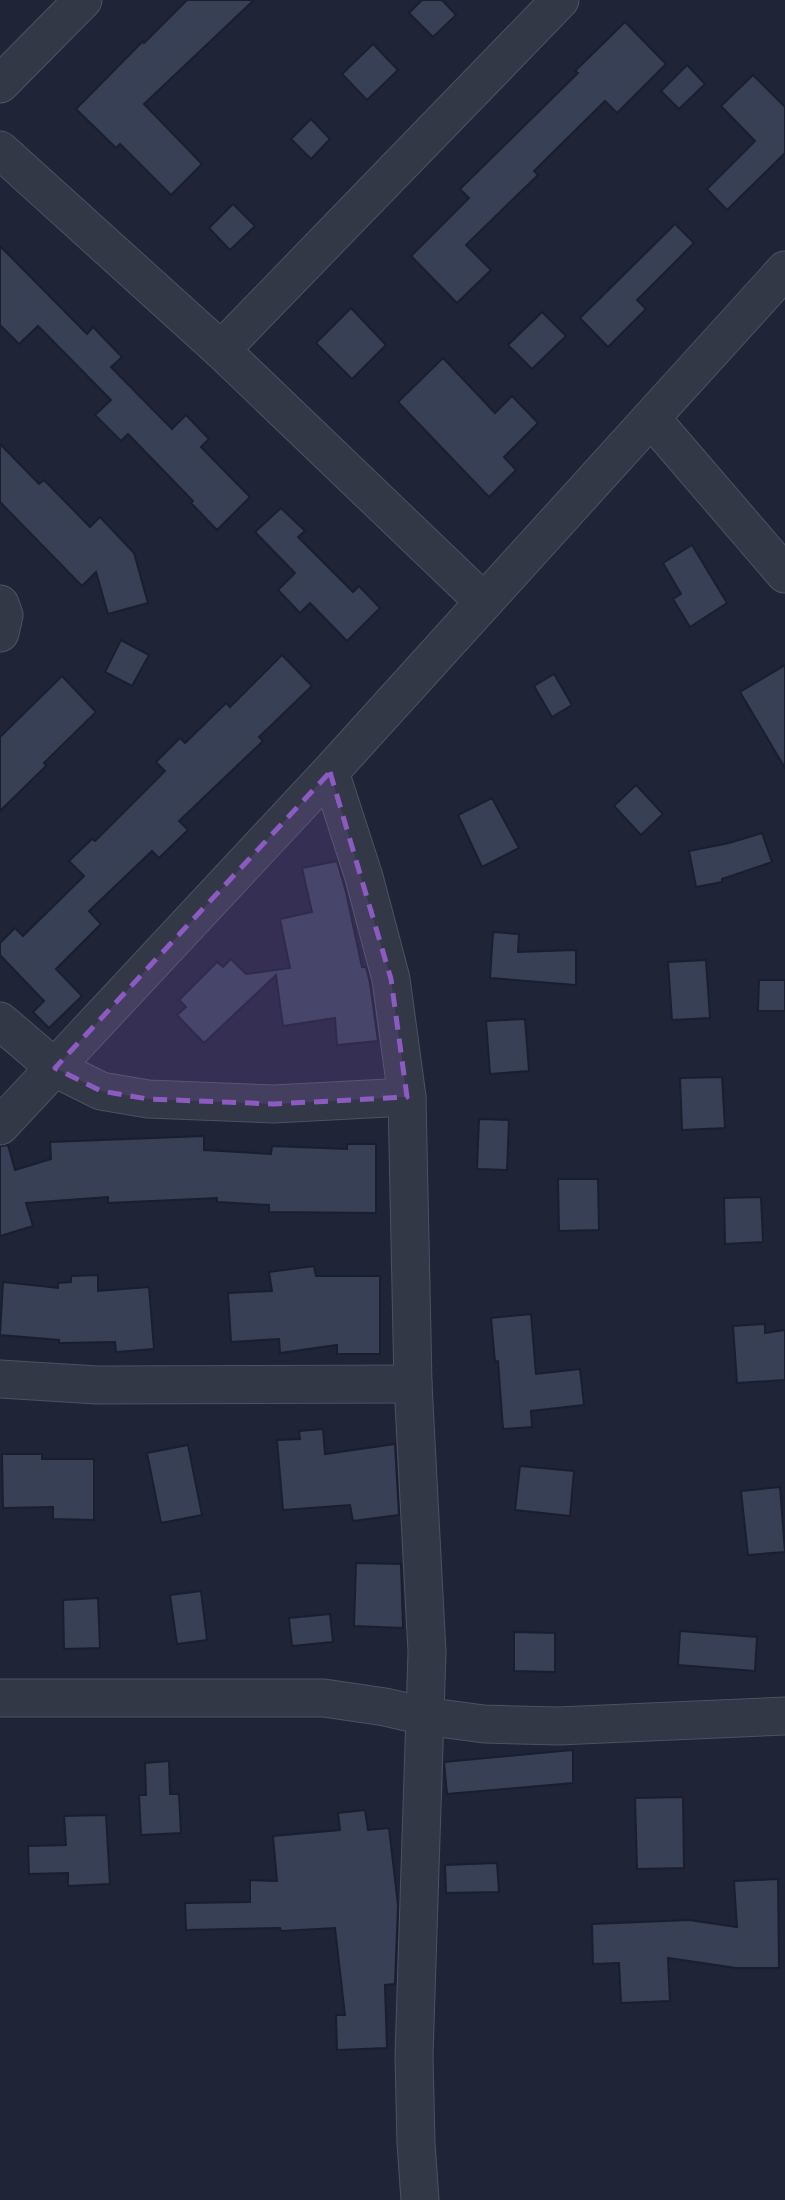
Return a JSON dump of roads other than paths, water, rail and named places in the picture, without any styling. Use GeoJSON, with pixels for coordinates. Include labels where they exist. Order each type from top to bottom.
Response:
{"type":"FeatureCollection","features":[{"type":"Feature","properties":{"kind":"street"},"geometry":{"type":"LineString","coordinates":[[0,84],[83,0]]}},
{"type":"Feature","properties":{"kind":"street"},"geometry":{"type":"LineString","coordinates":[[221,351],[561,0]]}},
{"type":"Feature","properties":{"kind":"street"},"geometry":{"type":"LineString","coordinates":[[0,150],[221,351],[484,603]]}},
{"type":"Feature","properties":{"kind":"street"},"geometry":{"type":"LineString","coordinates":[[0,1126],[330,772],[785,270]]}},
{"type":"Feature","properties":{"kind":"street"},"geometry":{"type":"LineString","coordinates":[[651,418],[785,574]]}},
{"type":"Feature","properties":{"kind":"street"},"geometry":{"type":"LineString","coordinates":[[0,604],[4,615],[0,633]]}},
{"type":"Feature","properties":{"kind":"street"},"geometry":{"type":"LineString","coordinates":[[330,772],[364,877],[391,979],[407,1097],[412,1384],[427,1652],[414,2056],[420,2200]]}},
{"type":"Feature","properties":{"kind":"street"},"geometry":{"type":"LineString","coordinates":[[0,1021],[55,1068],[101,1091],[148,1099],[274,1104],[407,1097]]}},
{"type":"Feature","properties":{"kind":"street"},"geometry":{"type":"LineString","coordinates":[[0,1379],[97,1385],[412,1384]]}},
{"type":"Feature","properties":{"kind":"street"},"geometry":{"type":"LineString","coordinates":[[0,1698],[324,1698],[484,1724],[558,1726],[785,1716]]}}]}
